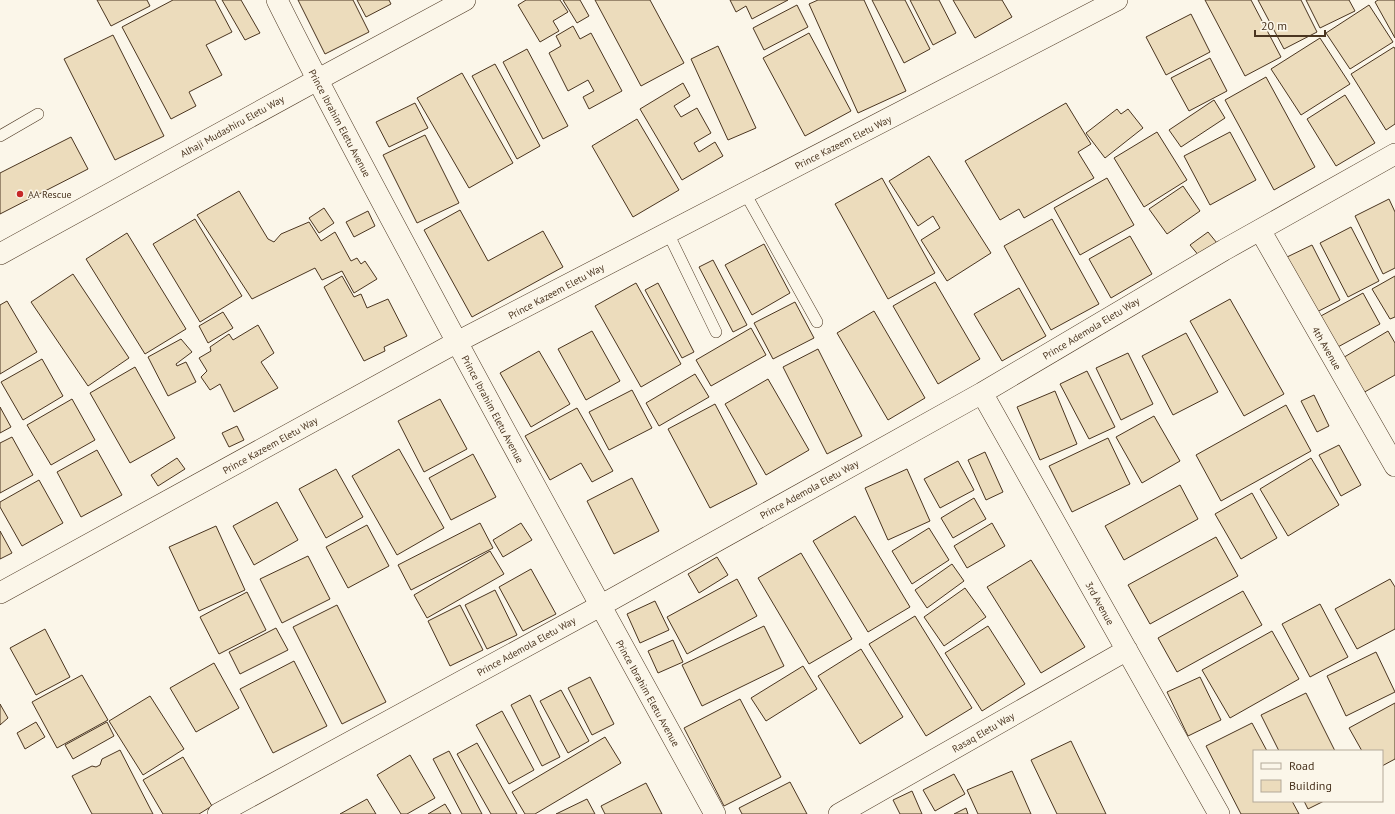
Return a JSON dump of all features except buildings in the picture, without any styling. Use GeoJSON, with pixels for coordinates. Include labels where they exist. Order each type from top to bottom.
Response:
{"type":"FeatureCollection","features":[{"type":"Feature","properties":{"kind":"street","name":"Prince Ibrahim Eletu Avenue"},"geometry":{"type":"LineString","coordinates":[[277,0],[317,80],[457,342],[715,814]]}},
{"type":"Feature","properties":{"kind":"street","name":"Alhaji Mudashiru Eletu Way"},"geometry":{"type":"LineString","coordinates":[[0,254],[465,0]]}},
{"type":"Feature","properties":{"kind":"street","name":"Prince Kazeem Eletu Way"},"geometry":{"type":"LineString","coordinates":[[0,593],[457,342],[1117,0]]}},
{"type":"Feature","properties":{"kind":"street","name":"Prince Ademola Eletu Way"},"geometry":{"type":"LineString","coordinates":[[218,814],[600,606],[982,393],[1260,230],[1395,154]]}},
{"type":"Feature","properties":{"kind":"street","name":"4th Avenue"},"geometry":{"type":"LineString","coordinates":[[1260,230],[1395,466]]}},
{"type":"Feature","properties":{"kind":"street","name":"3rd Avenue"},"geometry":{"type":"LineString","coordinates":[[982,393],[1219,814]]}},
{"type":"Feature","properties":{"kind":"street","name":"Rasaq Eletu Way"},"geometry":{"type":"LineString","coordinates":[[839,814],[1127,650]]}},
{"type":"Feature","properties":{"kind":"lane"},"geometry":{"type":"LineString","coordinates":[[0,136],[38,114]]}},
{"type":"Feature","properties":{"kind":"lane"},"geometry":{"type":"LineString","coordinates":[[745,193],[817,322]]}},
{"type":"Feature","properties":{"kind":"lane"},"geometry":{"type":"LineString","coordinates":[[668,233],[716,332]]}},
{"type":"Feature","properties":{"kind":"place","name":"AA Rescue"},"geometry":{"type":"Point","coordinates":[20,194]}}]}
